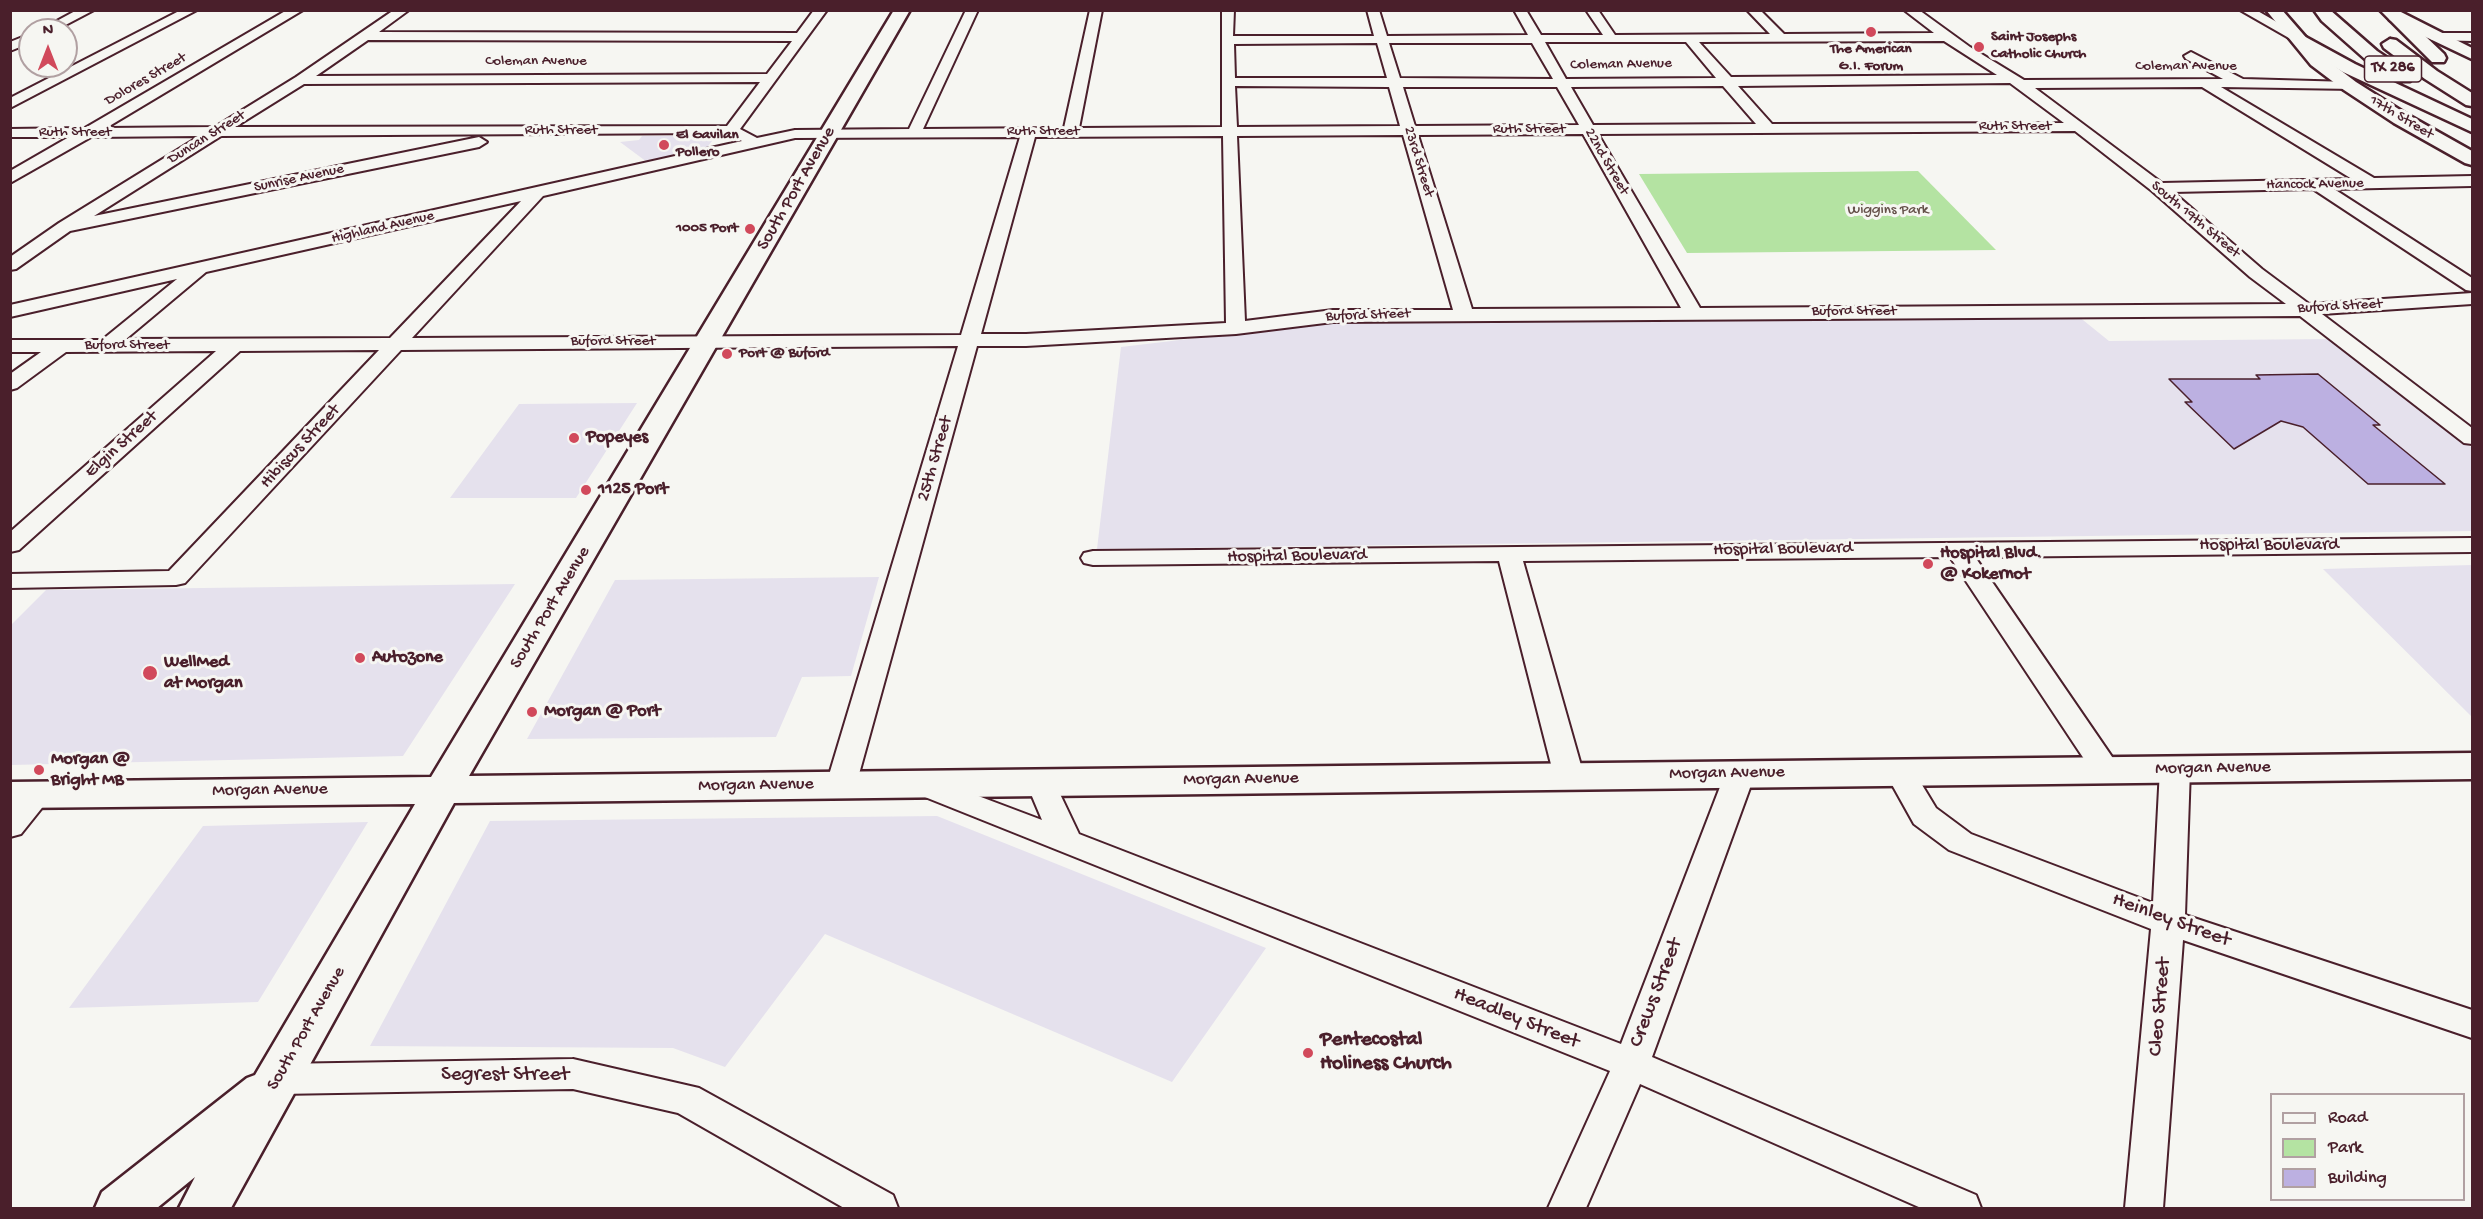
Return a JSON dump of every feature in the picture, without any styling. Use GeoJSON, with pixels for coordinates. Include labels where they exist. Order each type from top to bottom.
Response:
{"type":"FeatureCollection","features":[{"type":"Feature","properties":{"kind":"main road","name":"South Port Avenue"},"geometry":{"type":"LineString","coordinates":[[204,1209],[443,789],[902,10]]}},
{"type":"Feature","properties":{"kind":"main road"},"geometry":{"type":"LineString","coordinates":[[2273,10],[2300,39],[2349,68],[2472,126]]}},
{"type":"Feature","properties":{"kind":"main road","name":"TX 286"},"geometry":{"type":"LineString","coordinates":[[2322,10],[2328,18],[2371,55],[2425,91],[2472,118]]}},
{"type":"Feature","properties":{"kind":"main road"},"geometry":{"type":"LineString","coordinates":[[2392,14],[2472,54]]}},
{"type":"Feature","properties":{"kind":"main road"},"geometry":{"type":"LineString","coordinates":[[2392,14],[2472,89]]}},
{"type":"Feature","properties":{"kind":"main road","name":"TX 286"},"geometry":{"type":"LineString","coordinates":[[2374,30],[2431,75],[2472,101]]}},
{"type":"Feature","properties":{"kind":"main road","name":"17th Street"},"geometry":{"type":"LineString","coordinates":[[2300,39],[2317,61],[2350,86],[2401,119],[2472,159]]}},
{"type":"Feature","properties":{"kind":"main road","name":"Morgan Avenue"},"geometry":{"type":"LineString","coordinates":[[25,794],[2472,766]]}},
{"type":"Feature","properties":{"kind":"main road"},"geometry":{"type":"LineString","coordinates":[[120,1209],[279,1079]]}},
{"type":"Feature","properties":{"kind":"street"},"geometry":{"type":"LineString","coordinates":[[71,18],[88,10]]}},
{"type":"Feature","properties":{"kind":"street"},"geometry":{"type":"LineString","coordinates":[[10,105],[191,10]]}},
{"type":"Feature","properties":{"kind":"street","name":"Dolores Street"},"geometry":{"type":"LineString","coordinates":[[10,178],[297,10]]}},
{"type":"Feature","properties":{"kind":"street","name":"Duncan Street"},"geometry":{"type":"LineString","coordinates":[[10,265],[65,227],[301,80],[403,10]]}},
{"type":"Feature","properties":{"kind":"street"},"geometry":{"type":"LineString","coordinates":[[731,131],[821,10]]}},
{"type":"Feature","properties":{"kind":"street"},"geometry":{"type":"LineString","coordinates":[[914,133],[972,10]]}},
{"type":"Feature","properties":{"kind":"street"},"geometry":{"type":"LineString","coordinates":[[1071,132],[1096,10]]}},
{"type":"Feature","properties":{"kind":"street"},"geometry":{"type":"LineString","coordinates":[[1228,10],[1236,328]]}},
{"type":"Feature","properties":{"kind":"street","name":"23rd Street"},"geometry":{"type":"LineString","coordinates":[[1373,10],[1464,314]]}},
{"type":"Feature","properties":{"kind":"street","name":"22nd Street"},"geometry":{"type":"LineString","coordinates":[[1520,10],[1693,314]]}},
{"type":"Feature","properties":{"kind":"street"},"geometry":{"type":"LineString","coordinates":[[1592,10],[1612,39]]}},
{"type":"Feature","properties":{"kind":"street"},"geometry":{"type":"LineString","coordinates":[[1753,10],[1781,38]]}},
{"type":"Feature","properties":{"kind":"street","name":"South 19th Street"},"geometry":{"type":"LineString","coordinates":[[1910,10],[1947,37],[2017,81],[2079,127],[2158,188],[2256,273],[2472,438]]}},
{"type":"Feature","properties":{"kind":"street","name":"17th Street"},"geometry":{"type":"LineString","coordinates":[[2246,10],[2300,39]]}},
{"type":"Feature","properties":{"kind":"street"},"geometry":{"type":"LineString","coordinates":[[364,36],[802,37]]}},
{"type":"Feature","properties":{"kind":"street"},"geometry":{"type":"LineString","coordinates":[[1227,40],[1947,37]]}},
{"type":"Feature","properties":{"kind":"street"},"geometry":{"type":"LineString","coordinates":[[2436,37],[2472,37]]}},
{"type":"Feature","properties":{"kind":"street"},"geometry":{"type":"LineString","coordinates":[[1689,38],[1768,129]]}},
{"type":"Feature","properties":{"kind":"street"},"geometry":{"type":"LineString","coordinates":[[2191,56],[2239,83]]}},
{"type":"Feature","properties":{"kind":"street","name":"Coleman Avenue"},"geometry":{"type":"LineString","coordinates":[[301,80],[771,78]]}},
{"type":"Feature","properties":{"kind":"street","name":"Coleman Avenue"},"geometry":{"type":"LineString","coordinates":[[1229,82],[2017,81],[2350,86]]}},
{"type":"Feature","properties":{"kind":"street"},"geometry":{"type":"LineString","coordinates":[[2204,83],[2372,184]]}},
{"type":"Feature","properties":{"kind":"street","name":"Ruth Street"},"geometry":{"type":"LineString","coordinates":[[10,133],[731,131],[755,143],[795,134],[2079,127]]}},
{"type":"Feature","properties":{"kind":"street","name":"Sunrise Avenue"},"geometry":{"type":"LineString","coordinates":[[65,227],[532,131]]}},
{"type":"Feature","properties":{"kind":"street","name":"25th Street"},"geometry":{"type":"LineString","coordinates":[[841,785],[1029,132]]}},
{"type":"Feature","properties":{"kind":"street","name":"Highland Avenue"},"geometry":{"type":"LineString","coordinates":[[10,311],[755,143]]}},
{"type":"Feature","properties":{"kind":"street","name":"Hancock Avenue"},"geometry":{"type":"LineString","coordinates":[[2158,188],[2472,181]]}},
{"type":"Feature","properties":{"kind":"street"},"geometry":{"type":"LineString","coordinates":[[2317,185],[2472,286]]}},
{"type":"Feature","properties":{"kind":"street","name":"Hibiscus Street"},"geometry":{"type":"LineString","coordinates":[[10,581],[176,578],[537,194]]}},
{"type":"Feature","properties":{"kind":"street"},"geometry":{"type":"LineString","coordinates":[[107,345],[201,268]]}},
{"type":"Feature","properties":{"kind":"street","name":"Buford Street"},"geometry":{"type":"LineString","coordinates":[[10,346],[1058,339],[1215,331],[1333,316],[2306,309],[2472,298]]}},
{"type":"Feature","properties":{"kind":"street"},"geometry":{"type":"LineString","coordinates":[[10,384],[61,346]]}},
{"type":"Feature","properties":{"kind":"street","name":"Elgin Street"},"geometry":{"type":"LineString","coordinates":[[10,545],[233,346]]}},
{"type":"Feature","properties":{"kind":"street","name":"Hospital Boulevard"},"geometry":{"type":"LineString","coordinates":[[1093,558],[2472,545]]}},
{"type":"Feature","properties":{"kind":"street"},"geometry":{"type":"LineString","coordinates":[[1957,549],[2106,770]]}},
{"type":"Feature","properties":{"kind":"street"},"geometry":{"type":"LineString","coordinates":[[1509,555],[1569,776]]}},
{"type":"Feature","properties":{"kind":"street","name":"Cleo Street"},"geometry":{"type":"LineString","coordinates":[[2144,1209],[2168,922],[2175,769]]}},
{"type":"Feature","properties":{"kind":"street","name":"Heinley Street"},"geometry":{"type":"LineString","coordinates":[[1900,772],[1925,816],[1960,842],[2168,922],[2472,1024]]}},
{"type":"Feature","properties":{"kind":"street","name":"Crews Street"},"geometry":{"type":"LineString","coordinates":[[1567,1209],[1631,1064],[1740,774]]}},
{"type":"Feature","properties":{"kind":"street"},"geometry":{"type":"LineString","coordinates":[[1041,783],[1066,840]]}},
{"type":"Feature","properties":{"kind":"street","name":"Headley Street"},"geometry":{"type":"LineString","coordinates":[[919,784],[1631,1064],[1962,1209]]}},
{"type":"Feature","properties":{"kind":"street"},"geometry":{"type":"LineString","coordinates":[[10,826],[25,794]]}},
{"type":"Feature","properties":{"kind":"street","name":"Segrest Street"},"geometry":{"type":"LineString","coordinates":[[279,1079],[573,1074],[686,1099],[879,1209]]}},
{"type":"Feature","properties":{"kind":"shaded area"},"geometry":{"type":"Polygon","coordinates":[[[642,136],[716,136],[705,150],[647,162],[620,142],[639,140],[642,136]]]}},
{"type":"Feature","properties":{"kind":"shaded area"},"geometry":{"type":"Polygon","coordinates":[[[2078,316],[2109,341],[2329,339],[2472,448],[2472,531],[1097,549],[1121,347],[1365,318],[2078,316]]]}},
{"type":"Feature","properties":{"kind":"shaded area"},"geometry":{"type":"Polygon","coordinates":[[[637,403],[576,498],[450,498],[519,404],[637,403]]]}},
{"type":"Feature","properties":{"kind":"shaded area"},"geometry":{"type":"Polygon","coordinates":[[[2472,565],[2472,717],[2323,569],[2472,565]]]}},
{"type":"Feature","properties":{"kind":"shaded area"},"geometry":{"type":"Polygon","coordinates":[[[879,577],[851,676],[802,677],[776,737],[527,739],[615,580],[879,577]]]}},
{"type":"Feature","properties":{"kind":"shaded area"},"geometry":{"type":"Polygon","coordinates":[[[515,584],[403,756],[11,765],[11,625],[46,590],[515,584]]]}},
{"type":"Feature","properties":{"kind":"shaded area"},"geometry":{"type":"Polygon","coordinates":[[[937,816],[1266,948],[1172,1082],[825,934],[725,1067],[673,1048],[370,1046],[490,821],[937,816]]]}},
{"type":"Feature","properties":{"kind":"shaded area"},"geometry":{"type":"Polygon","coordinates":[[[368,822],[258,1002],[69,1008],[203,826],[368,822]]]}},
{"type":"Feature","properties":{"kind":"green space","name":"Wiggins Park"},"geometry":{"type":"Polygon","coordinates":[[[1918,171],[1996,250],[1687,253],[1639,174],[1918,171]]]}},
{"type":"Feature","properties":{"kind":"building"},"geometry":{"type":"Polygon","coordinates":[[[2318,374],[2380,425],[2373,425],[2445,484],[2368,484],[2303,427],[2281,421],[2234,449],[2185,402],[2192,402],[2169,379],[2260,379],[2256,375],[2318,374]]]}},
{"type":"Feature","properties":{"kind":"place","name":"The American G.I. Forum"},"geometry":{"type":"Point","coordinates":[1871,32]}},
{"type":"Feature","properties":{"kind":"place","name":"Saint Josephs Catholic Church"},"geometry":{"type":"Point","coordinates":[1979,47]}},
{"type":"Feature","properties":{"kind":"place","name":"El Gavilan Pollero"},"geometry":{"type":"Point","coordinates":[664,145]}},
{"type":"Feature","properties":{"kind":"place","name":"1005 Port"},"geometry":{"type":"Point","coordinates":[750,229]}},
{"type":"Feature","properties":{"kind":"place","name":"Port @ Buford"},"geometry":{"type":"Point","coordinates":[727,354]}},
{"type":"Feature","properties":{"kind":"place","name":"Popeyes"},"geometry":{"type":"Point","coordinates":[574,438]}},
{"type":"Feature","properties":{"kind":"place","name":"1125 Port"},"geometry":{"type":"Point","coordinates":[586,490]}},
{"type":"Feature","properties":{"kind":"place","name":"Hospital Blvd. @ Kokernot"},"geometry":{"type":"Point","coordinates":[1928,564]}},
{"type":"Feature","properties":{"kind":"place","name":"Autozone"},"geometry":{"type":"Point","coordinates":[360,658]}},
{"type":"Feature","properties":{"kind":"place","name":"WellMed at Morgan"},"geometry":{"type":"Point","coordinates":[150,673]}},
{"type":"Feature","properties":{"kind":"place","name":"Morgan @ Port"},"geometry":{"type":"Point","coordinates":[532,712]}},
{"type":"Feature","properties":{"kind":"place","name":"Morgan @ Bright MB"},"geometry":{"type":"Point","coordinates":[39,770]}},
{"type":"Feature","properties":{"kind":"place","name":"Pentecostal Holiness Church"},"geometry":{"type":"Point","coordinates":[1308,1053]}}]}
